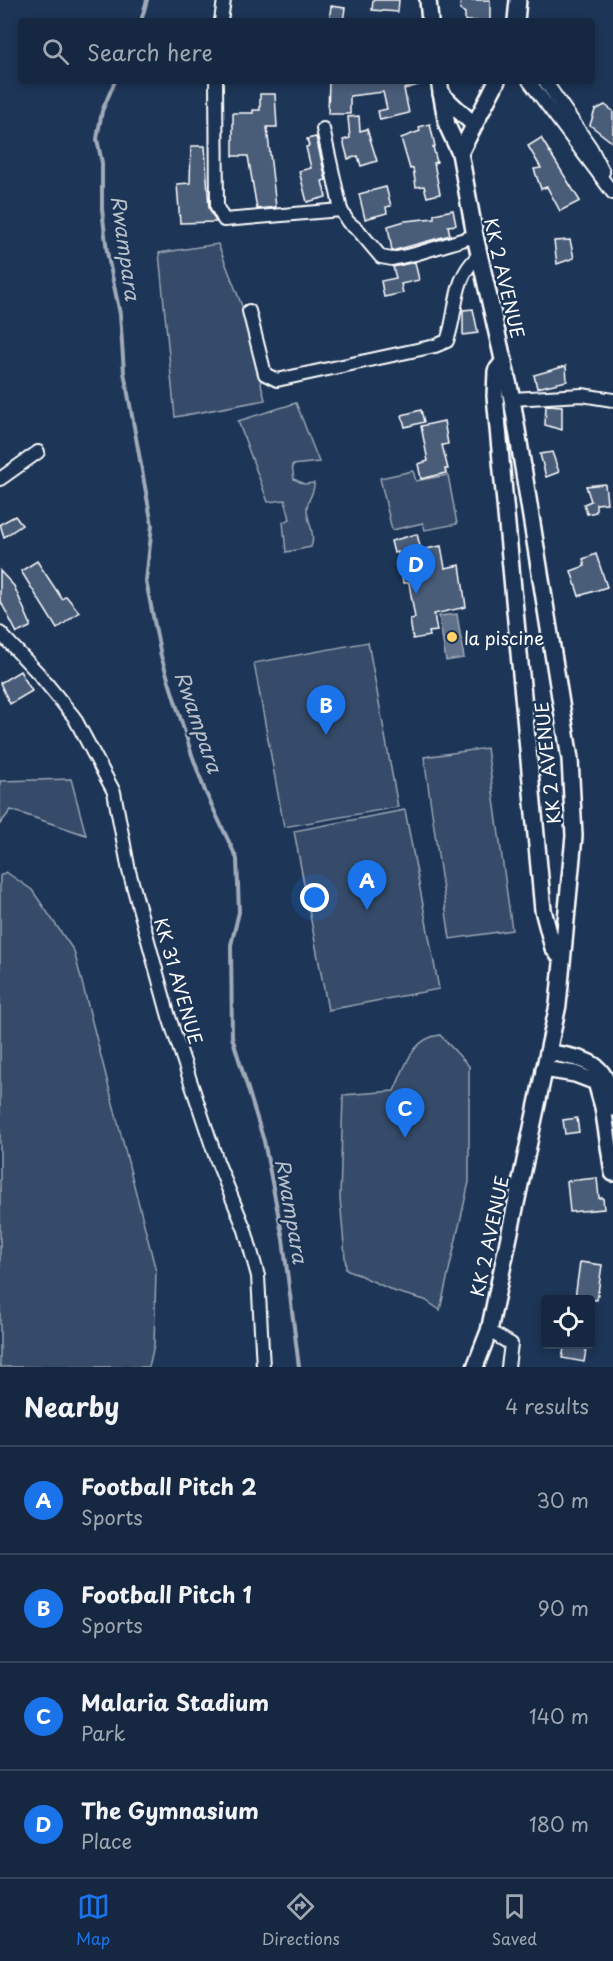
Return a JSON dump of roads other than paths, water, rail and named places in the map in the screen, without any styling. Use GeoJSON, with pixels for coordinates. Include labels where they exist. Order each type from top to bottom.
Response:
{"type":"FeatureCollection","features":[{"type":"Feature","properties":{"kind":"main road"},"geometry":{"type":"LineString","coordinates":[[428,0],[430,18]]}},
{"type":"Feature","properties":{"kind":"main road"},"geometry":{"type":"LineString","coordinates":[[516,18],[518,0]]}},
{"type":"Feature","properties":{"kind":"main road"},"geometry":{"type":"LineString","coordinates":[[460,153],[495,84]]}},
{"type":"Feature","properties":{"kind":"main road","name":"KK 2 AVENUE"},"geometry":{"type":"LineString","coordinates":[[440,87],[473,124]]}},
{"type":"Feature","properties":{"kind":"main road","name":"KK 2 AVENUE"},"geometry":{"type":"LineString","coordinates":[[440,87],[447,125],[460,153],[479,255],[512,399],[556,663],[573,789],[574,836],[558,1005],[489,1331],[475,1367]]}},
{"type":"Feature","properties":{"kind":"main road"},"geometry":{"type":"LineString","coordinates":[[504,362],[496,371],[495,396],[543,910],[549,936],[562,959]]}},
{"type":"Feature","properties":{"kind":"main road"},"geometry":{"type":"LineString","coordinates":[[548,1052],[580,1058],[598,1066],[608,1082],[613,1108]]}},
{"type":"Feature","properties":{"kind":"main road"},"geometry":{"type":"LineString","coordinates":[[544,1069],[575,1074],[596,1082],[603,1107],[613,1173]]}},
{"type":"Feature","properties":{"kind":"street"},"geometry":{"type":"LineString","coordinates":[[221,18],[224,0]]}},
{"type":"Feature","properties":{"kind":"street"},"geometry":{"type":"LineString","coordinates":[[216,84],[214,148],[220,216],[229,221],[342,210]]}},
{"type":"Feature","properties":{"kind":"street"},"geometry":{"type":"LineString","coordinates":[[531,84],[613,193]]}},
{"type":"Feature","properties":{"kind":"street"},"geometry":{"type":"LineString","coordinates":[[546,84],[591,148],[613,193]]}},
{"type":"Feature","properties":{"kind":"street"},"geometry":{"type":"LineString","coordinates":[[323,129],[342,210],[348,222],[381,257],[392,259],[415,254],[475,236]]}},
{"type":"Feature","properties":{"kind":"street"},"geometry":{"type":"LineString","coordinates":[[249,311],[265,374],[278,380],[435,346],[447,341],[458,285],[467,267],[479,255]]}},
{"type":"Feature","properties":{"kind":"street"},"geometry":{"type":"LineString","coordinates":[[512,399],[582,395],[613,400]]}},
{"type":"Feature","properties":{"kind":"street"},"geometry":{"type":"LineString","coordinates":[[0,479],[38,452]]}},
{"type":"Feature","properties":{"kind":"street","name":"KK 31 AVENUE"},"geometry":{"type":"LineString","coordinates":[[0,633],[74,717],[114,792],[129,871],[169,1017],[217,1161],[245,1230],[258,1276],[263,1367]]}},
{"type":"Feature","properties":{"kind":"street"},"geometry":{"type":"LineString","coordinates":[[489,1331],[511,1344],[508,1367]]}},
{"type":"Feature","properties":{"kind":"waterway","name":"Rwampara"},"geometry":{"type":"LineString","coordinates":[[142,18],[147,0]]}},
{"type":"Feature","properties":{"kind":"waterway","name":"Rwampara"},"geometry":{"type":"LineString","coordinates":[[114,84],[102,111],[97,139],[102,163],[102,209],[107,252],[120,314],[124,372],[152,525],[146,581],[161,656],[191,752],[205,791],[237,859],[239,912],[231,945],[232,1037],[264,1141],[283,1239],[299,1367]]}},
{"type":"Feature","properties":{"kind":"place","name":"The Gymnasium"},"geometry":{"type":"Point","coordinates":[416,594]}},
{"type":"Feature","properties":{"kind":"place","name":"la piscine"},"geometry":{"type":"Point","coordinates":[452,637]}},
{"type":"Feature","properties":{"kind":"place","name":"Football Pitch 1"},"geometry":{"type":"Point","coordinates":[326,735]}},
{"type":"Feature","properties":{"kind":"place","name":"Football Pitch 2"},"geometry":{"type":"Point","coordinates":[367,910]}},
{"type":"Feature","properties":{"kind":"place","name":"Malaria Stadium"},"geometry":{"type":"Point","coordinates":[405,1138]}}]}
